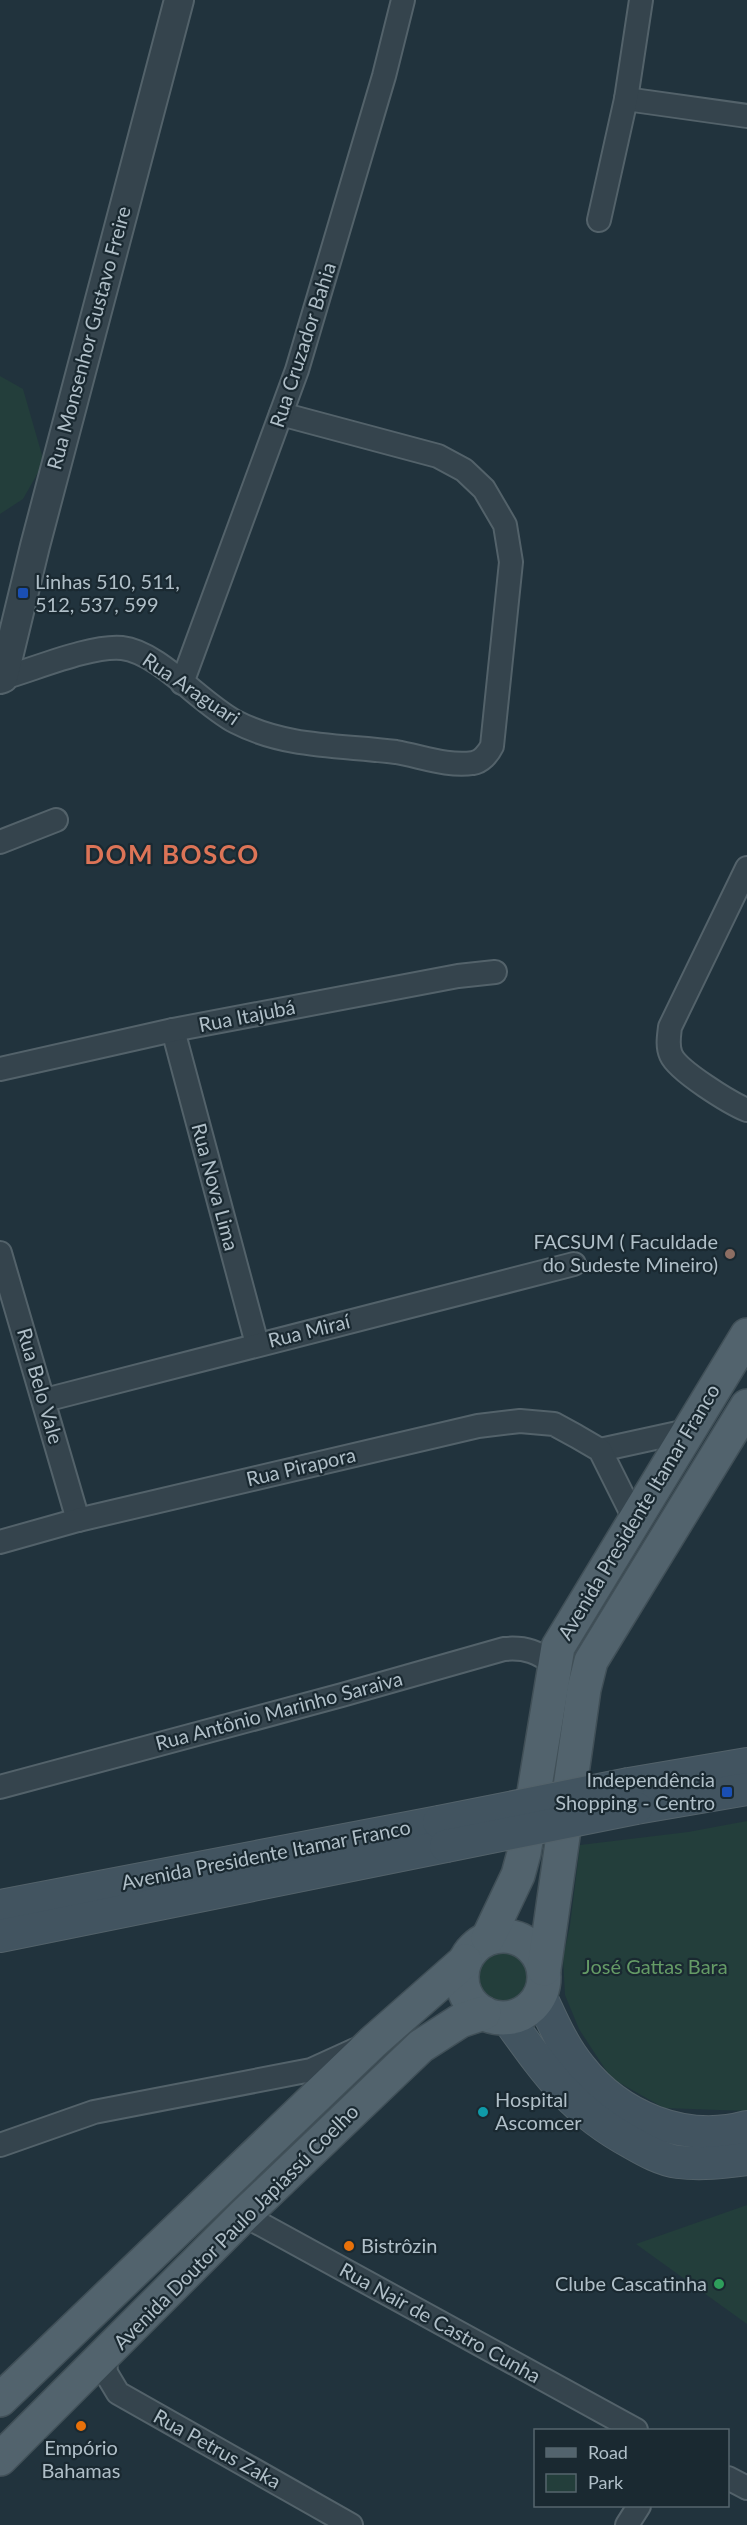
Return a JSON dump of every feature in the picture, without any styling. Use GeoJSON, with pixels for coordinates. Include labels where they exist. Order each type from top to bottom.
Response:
{"type":"FeatureCollection","features":[{"type":"Feature","properties":{"kind":"main road","name":"Avenida Presidente Itamar Franco"},"geometry":{"type":"LineString","coordinates":[[489,1938],[518,1875],[524,1853],[558,1647],[634,1518],[747,1335]]}},
{"type":"Feature","properties":{"kind":"main road","name":"Avenida Presidente Itamar Franco"},"geometry":{"type":"LineString","coordinates":[[542,1982],[584,1689],[591,1661],[747,1406]]}},
{"type":"Feature","properties":{"kind":"main road"},"geometry":{"type":"LineString","coordinates":[[665,1778],[747,1747]]}},
{"type":"Feature","properties":{"kind":"main road","name":"Avenida Presidente Itamar Franco"},"geometry":{"type":"LineString","coordinates":[[633,1796],[665,1778],[747,1764]]}},
{"type":"Feature","properties":{"kind":"main road","name":"Avenida Presidente Itamar Franco"},"geometry":{"type":"LineString","coordinates":[[0,1936],[442,1834],[633,1796],[747,1789]]}},
{"type":"Feature","properties":{"kind":"main road","name":"Avenida Presidente Itamar Franco"},"geometry":{"type":"LineString","coordinates":[[0,1906],[442,1834]]}},
{"type":"Feature","properties":{"kind":"main road"},"geometry":{"type":"LineString","coordinates":[[542,1982],[532,2006],[520,2014],[496,2015],[474,2006],[462,1985],[465,1961],[470,1951],[489,1938],[512,1937],[523,1941],[533,1948],[561,2040],[579,2067],[602,2092],[631,2112],[665,2127],[697,2132],[747,2127]]}},
{"type":"Feature","properties":{"kind":"main road","name":"Avenida Doutor Paulo Japiassú Coelho"},"geometry":{"type":"LineString","coordinates":[[0,2400],[373,2042],[465,1961]]}},
{"type":"Feature","properties":{"kind":"main road"},"geometry":{"type":"LineString","coordinates":[[496,2015],[553,2082],[598,2124],[618,2136],[650,2154],[676,2162],[708,2164],[747,2159]]}},
{"type":"Feature","properties":{"kind":"main road","name":"Avenida Doutor Paulo Japiassú Coelho"},"geometry":{"type":"LineString","coordinates":[[0,2459],[105,2357],[244,2215],[421,2046],[460,2021],[496,2015]]}},
{"type":"Feature","properties":{"kind":"street","name":"Rua Monsenhor Gustavo Freire"},"geometry":{"type":"LineString","coordinates":[[2,678],[179,0]]}},
{"type":"Feature","properties":{"kind":"street","name":"Rua Cruzador Bahia"},"geometry":{"type":"LineString","coordinates":[[182,683],[297,370],[403,0]]}},
{"type":"Feature","properties":{"kind":"street"},"geometry":{"type":"LineString","coordinates":[[599,220],[626,99],[641,0]]}},
{"type":"Feature","properties":{"kind":"street"},"geometry":{"type":"LineString","coordinates":[[626,99],[747,116]]}},
{"type":"Feature","properties":{"kind":"street","name":"Rua Araguari"},"geometry":{"type":"LineString","coordinates":[[2,678],[97,650],[122,648],[144,654],[236,722],[278,739],[396,752],[455,763],[475,764],[487,755],[492,746],[512,562],[505,525],[484,489],[464,470],[438,456],[281,414]]}},
{"type":"Feature","properties":{"kind":"street"},"geometry":{"type":"LineString","coordinates":[[0,842],[56,820]]}},
{"type":"Feature","properties":{"kind":"street"},"geometry":{"type":"LineString","coordinates":[[747,868],[670,1027],[668,1044],[672,1057],[684,1071],[747,1110]]}},
{"type":"Feature","properties":{"kind":"street","name":"Rua Itajubá"},"geometry":{"type":"LineString","coordinates":[[0,1069],[173,1030],[458,976],[495,972]]}},
{"type":"Feature","properties":{"kind":"street","name":"Rua Nova Lima"},"geometry":{"type":"LineString","coordinates":[[173,1030],[257,1344]]}},
{"type":"Feature","properties":{"kind":"street","name":"Rua Belo Vale"},"geometry":{"type":"LineString","coordinates":[[0,1253],[9,1314],[45,1400],[78,1520]]}},
{"type":"Feature","properties":{"kind":"street","name":"Rua Miraí"},"geometry":{"type":"LineString","coordinates":[[45,1400],[574,1264]]}},
{"type":"Feature","properties":{"kind":"street","name":"Rua Pirapora"},"geometry":{"type":"LineString","coordinates":[[0,1542],[78,1520],[478,1426],[520,1421],[554,1424],[600,1450]]}},
{"type":"Feature","properties":{"kind":"street"},"geometry":{"type":"LineString","coordinates":[[634,1518],[600,1450],[687,1431]]}},
{"type":"Feature","properties":{"kind":"street","name":"Rua Antônio Marinho Saraiva"},"geometry":{"type":"LineString","coordinates":[[0,1787],[504,1649],[520,1647],[537,1652],[555,1665]]}},
{"type":"Feature","properties":{"kind":"street"},"geometry":{"type":"LineString","coordinates":[[0,2145],[94,2112],[311,2070],[373,2042]]}},
{"type":"Feature","properties":{"kind":"street","name":"Rua Nair de Castro Cunha"},"geometry":{"type":"LineString","coordinates":[[244,2215],[634,2429]]}},
{"type":"Feature","properties":{"kind":"street","name":"Rua Petrus Zaka"},"geometry":{"type":"LineString","coordinates":[[105,2357],[106,2373],[118,2393],[351,2525]]}},
{"type":"Feature","properties":{"kind":"street"},"geometry":{"type":"LineString","coordinates":[[729,2479],[747,2488]]}},
{"type":"Feature","properties":{"kind":"street"},"geometry":{"type":"LineString","coordinates":[[627,2525],[638,2507]]}},
{"type":"Feature","properties":{"kind":"green space"},"geometry":{"type":"Polygon","coordinates":[[[0,376],[23,389],[44,462],[23,499],[0,514],[0,376]]]}},
{"type":"Feature","properties":{"kind":"green space","name":"José Gattas Bara"},"geometry":{"type":"Polygon","coordinates":[[[747,1821],[747,2111],[664,2108],[611,2078],[579,2029],[565,1995],[563,1958],[570,1925],[580,1845],[688,1832],[747,1821]]]}},
{"type":"Feature","properties":{"kind":"green space"},"geometry":{"type":"Polygon","coordinates":[[[505,1944],[516,1946],[526,1952],[532,1962],[534,1973],[532,1984],[526,1994],[516,2000],[505,2002],[494,2000],[484,1994],[478,1984],[476,1973],[478,1962],[484,1952],[494,1946],[505,1944]]]}},
{"type":"Feature","properties":{"kind":"green space","name":"Clube Cascatinha"},"geometry":{"type":"Polygon","coordinates":[[[747,2205],[747,2324],[636,2244],[747,2205]]]}},
{"type":"Feature","properties":{"kind":"place","name":"Linhas 510, 511, 512, 537, 599"},"geometry":{"type":"Point","coordinates":[23,593]}},
{"type":"Feature","properties":{"kind":"place","name":"FACSUM ( Faculdade do Sudeste Mineiro)"},"geometry":{"type":"Point","coordinates":[730,1254]}},
{"type":"Feature","properties":{"kind":"place","name":"Independência Shopping - Centro"},"geometry":{"type":"Point","coordinates":[727,1792]}},
{"type":"Feature","properties":{"kind":"place","name":"Hospital Ascomcer"},"geometry":{"type":"Point","coordinates":[483,2112]}},
{"type":"Feature","properties":{"kind":"place","name":"Bistrôzin"},"geometry":{"type":"Point","coordinates":[349,2246]}},
{"type":"Feature","properties":{"kind":"place","name":"Clube Cascatinha"},"geometry":{"type":"Point","coordinates":[719,2284]}},
{"type":"Feature","properties":{"kind":"place","name":"Empório Bahamas"},"geometry":{"type":"Point","coordinates":[81,2426]}},
{"type":"Feature","properties":{"kind":"district","name":"DOM BOSCO"},"geometry":{"type":"Point","coordinates":[172,855]}}]}
